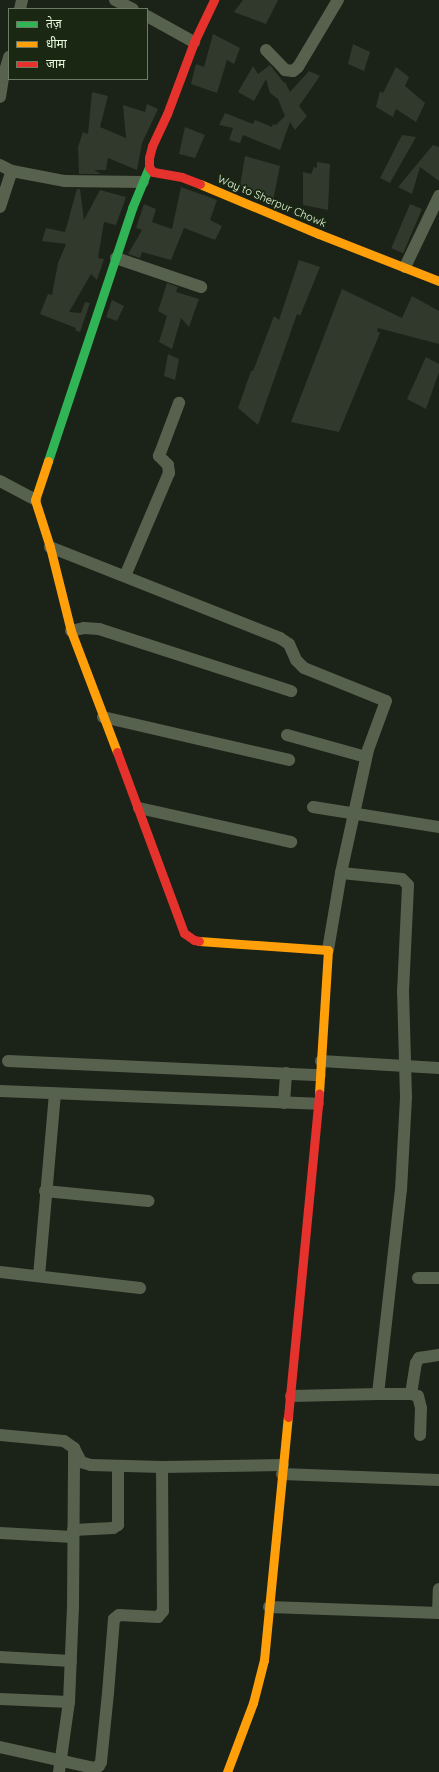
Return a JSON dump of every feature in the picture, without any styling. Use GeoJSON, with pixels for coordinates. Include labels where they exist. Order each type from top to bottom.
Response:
{"type":"FeatureCollection","features":[{"type":"Feature","properties":{"kind":"street"},"geometry":{"type":"LineString","coordinates":[[115,0],[131,8]]}},
{"type":"Feature","properties":{"kind":"street"},"geometry":{"type":"LineString","coordinates":[[214,0],[194,42],[167,114],[152,146],[149,158],[149,167],[116,258],[35,500],[50,547],[71,631],[139,808],[180,926],[184,933],[189,938],[202,941],[328,950]]}},
{"type":"Feature","properties":{"kind":"street"},"geometry":{"type":"LineString","coordinates":[[266,50],[285,70],[293,71],[298,67],[338,0]]}},
{"type":"Feature","properties":{"kind":"street"},"geometry":{"type":"LineString","coordinates":[[148,17],[194,42]]}},
{"type":"Feature","properties":{"kind":"street"},"geometry":{"type":"LineString","coordinates":[[0,97],[1,78],[8,60]]}},
{"type":"Feature","properties":{"kind":"street"},"geometry":{"type":"LineString","coordinates":[[0,165],[12,170],[65,181],[143,182]]}},
{"type":"Feature","properties":{"kind":"street","name":"Way to Sherpur Chowk"},"geometry":{"type":"LineString","coordinates":[[149,167],[153,172],[182,177],[228,194],[319,234],[439,281]]}},
{"type":"Feature","properties":{"kind":"street"},"geometry":{"type":"LineString","coordinates":[[0,207],[12,170]]}},
{"type":"Feature","properties":{"kind":"street"},"geometry":{"type":"LineString","coordinates":[[405,268],[439,196]]}},
{"type":"Feature","properties":{"kind":"street"},"geometry":{"type":"LineString","coordinates":[[116,258],[200,288]]}},
{"type":"Feature","properties":{"kind":"street"},"geometry":{"type":"LineString","coordinates":[[125,576],[169,473],[168,465],[159,456],[179,403]]}},
{"type":"Feature","properties":{"kind":"street"},"geometry":{"type":"LineString","coordinates":[[0,481],[35,500]]}},
{"type":"Feature","properties":{"kind":"street"},"geometry":{"type":"LineString","coordinates":[[50,547],[280,638],[289,644],[296,660],[304,668],[386,701],[366,757],[341,873],[328,950],[318,1104],[291,1396],[264,1660],[259,1683],[228,1772]]}},
{"type":"Feature","properties":{"kind":"street"},"geometry":{"type":"LineString","coordinates":[[71,631],[84,628],[99,629],[291,691]]}},
{"type":"Feature","properties":{"kind":"street"},"geometry":{"type":"LineString","coordinates":[[103,717],[289,760]]}},
{"type":"Feature","properties":{"kind":"street"},"geometry":{"type":"LineString","coordinates":[[287,735],[366,757]]}},
{"type":"Feature","properties":{"kind":"street"},"geometry":{"type":"LineString","coordinates":[[313,807],[439,827]]}},
{"type":"Feature","properties":{"kind":"street"},"geometry":{"type":"LineString","coordinates":[[139,808],[291,842]]}},
{"type":"Feature","properties":{"kind":"street"},"geometry":{"type":"LineString","coordinates":[[341,873],[402,880],[408,885],[403,992],[406,1097],[401,1183],[378,1394]]}},
{"type":"Feature","properties":{"kind":"street"},"geometry":{"type":"LineString","coordinates":[[8,1061],[320,1075]]}},
{"type":"Feature","properties":{"kind":"street"},"geometry":{"type":"LineString","coordinates":[[321,1061],[439,1068]]}},
{"type":"Feature","properties":{"kind":"street"},"geometry":{"type":"LineString","coordinates":[[284,1103],[286,1073]]}},
{"type":"Feature","properties":{"kind":"street"},"geometry":{"type":"LineString","coordinates":[[0,1092],[318,1104]]}},
{"type":"Feature","properties":{"kind":"street"},"geometry":{"type":"LineString","coordinates":[[39,1276],[45,1191],[55,1094]]}},
{"type":"Feature","properties":{"kind":"street"},"geometry":{"type":"LineString","coordinates":[[45,1191],[149,1201]]}},
{"type":"Feature","properties":{"kind":"street"},"geometry":{"type":"LineString","coordinates":[[0,1272],[140,1288]]}},
{"type":"Feature","properties":{"kind":"street"},"geometry":{"type":"LineString","coordinates":[[418,1278],[439,1278]]}},
{"type":"Feature","properties":{"kind":"street"},"geometry":{"type":"LineString","coordinates":[[411,1394],[416,1363],[419,1358],[439,1355]]}},
{"type":"Feature","properties":{"kind":"street"},"geometry":{"type":"LineString","coordinates":[[291,1396],[378,1394],[411,1394],[418,1396],[420,1402],[420,1435]]}},
{"type":"Feature","properties":{"kind":"street"},"geometry":{"type":"LineString","coordinates":[[0,1435],[64,1440],[74,1448],[79,1459],[84,1464],[283,1470],[439,1480]]}},
{"type":"Feature","properties":{"kind":"street"},"geometry":{"type":"LineString","coordinates":[[60,1767],[69,1702],[74,1448]]}},
{"type":"Feature","properties":{"kind":"street"},"geometry":{"type":"LineString","coordinates":[[0,1533],[73,1533],[113,1528],[118,1526],[118,1466]]}},
{"type":"Feature","properties":{"kind":"street"},"geometry":{"type":"LineString","coordinates":[[0,1747],[60,1767],[94,1768],[99,1766],[101,1762],[108,1694],[113,1623],[116,1616],[153,1618],[158,1617],[163,1613],[162,1467]]}},
{"type":"Feature","properties":{"kind":"street"},"geometry":{"type":"LineString","coordinates":[[269,1607],[438,1613],[439,1589]]}},
{"type":"Feature","properties":{"kind":"street"},"geometry":{"type":"LineString","coordinates":[[0,1657],[70,1661]]}},
{"type":"Feature","properties":{"kind":"street"},"geometry":{"type":"LineString","coordinates":[[0,1699],[69,1702]]}},
{"type":"Feature","properties":{"kind":"building"},"geometry":{"type":"Polygon","coordinates":[[[243,0],[278,0],[266,24],[234,12],[243,0]]]}},
{"type":"Feature","properties":{"kind":"building"},"geometry":{"type":"Polygon","coordinates":[[[213,34],[240,48],[234,64],[227,60],[217,93],[191,84],[196,64],[204,67],[213,34]]]}},
{"type":"Feature","properties":{"kind":"building"},"geometry":{"type":"Polygon","coordinates":[[[353,44],[370,52],[364,71],[348,64],[353,44]]]}},
{"type":"Feature","properties":{"kind":"building"},"geometry":{"type":"Polygon","coordinates":[[[270,65],[284,83],[285,82],[290,92],[309,71],[320,76],[299,106],[307,116],[295,130],[290,122],[280,150],[243,135],[240,143],[229,140],[233,128],[219,125],[225,113],[253,124],[255,120],[272,127],[273,124],[276,125],[285,116],[278,99],[270,93],[266,79],[254,101],[238,92],[253,66],[258,74],[270,65]]]}},
{"type":"Feature","properties":{"kind":"building"},"geometry":{"type":"Polygon","coordinates":[[[396,67],[409,77],[405,86],[425,103],[416,122],[396,109],[393,117],[376,107],[380,91],[383,93],[396,67]]]}},
{"type":"Feature","properties":{"kind":"building"},"geometry":{"type":"Polygon","coordinates":[[[92,92],[108,96],[100,127],[126,138],[123,105],[145,112],[147,104],[158,109],[142,143],[137,170],[108,158],[106,170],[94,170],[101,174],[79,174],[78,147],[83,132],[88,134],[92,92]]]}},
{"type":"Feature","properties":{"kind":"building"},"geometry":{"type":"Polygon","coordinates":[[[185,127],[205,135],[195,158],[179,154],[185,127]]]}},
{"type":"Feature","properties":{"kind":"building"},"geometry":{"type":"Polygon","coordinates":[[[402,135],[416,137],[390,183],[380,178],[402,135]]]}},
{"type":"Feature","properties":{"kind":"building"},"geometry":{"type":"Polygon","coordinates":[[[433,145],[439,147],[439,181],[420,167],[412,194],[398,187],[433,145]]]}},
{"type":"Feature","properties":{"kind":"building"},"geometry":{"type":"Polygon","coordinates":[[[245,156],[280,166],[273,201],[248,191],[240,186],[245,156]]]}},
{"type":"Feature","properties":{"kind":"building"},"geometry":{"type":"Polygon","coordinates":[[[317,162],[330,164],[328,210],[303,205],[303,172],[311,174],[314,167],[317,168],[317,162]]]}},
{"type":"Feature","properties":{"kind":"building"},"geometry":{"type":"Polygon","coordinates":[[[181,187],[217,200],[210,220],[222,226],[215,240],[184,228],[171,260],[142,252],[140,258],[128,254],[142,230],[136,228],[144,204],[156,209],[152,222],[172,229],[181,187]]]}},
{"type":"Feature","properties":{"kind":"building"},"geometry":{"type":"Polygon","coordinates":[[[77,189],[80,189],[84,220],[100,190],[126,197],[116,225],[104,222],[98,258],[104,259],[97,280],[91,274],[69,312],[81,313],[85,302],[90,303],[80,332],[75,330],[76,328],[40,314],[48,294],[52,295],[58,263],[66,244],[42,241],[46,228],[65,232],[77,189]]]}},
{"type":"Feature","properties":{"kind":"building"},"geometry":{"type":"Polygon","coordinates":[[[410,204],[422,209],[403,253],[391,248],[410,204]]]}},
{"type":"Feature","properties":{"kind":"building"},"geometry":{"type":"Polygon","coordinates":[[[299,260],[320,267],[300,316],[297,314],[258,425],[238,408],[251,371],[253,371],[274,316],[279,320],[299,260]]]}},
{"type":"Feature","properties":{"kind":"building"},"geometry":{"type":"Polygon","coordinates":[[[167,283],[178,287],[176,292],[199,299],[189,327],[181,318],[172,349],[159,342],[167,316],[158,311],[167,283]]]}},
{"type":"Feature","properties":{"kind":"building"},"geometry":{"type":"Polygon","coordinates":[[[342,289],[402,318],[412,296],[439,311],[439,344],[378,328],[377,331],[380,333],[339,432],[291,422],[342,289]]]}},
{"type":"Feature","properties":{"kind":"building"},"geometry":{"type":"Polygon","coordinates":[[[112,300],[124,306],[117,321],[106,317],[112,300]]]}},
{"type":"Feature","properties":{"kind":"building"},"geometry":{"type":"Polygon","coordinates":[[[168,354],[179,359],[175,380],[164,376],[168,354]]]}},
{"type":"Feature","properties":{"kind":"building"},"geometry":{"type":"Polygon","coordinates":[[[426,357],[439,364],[439,372],[426,409],[407,399],[426,357]]]}},
{"type":"Feature","properties":{"kind":"traffic: fast"},"geometry":{"type":"LineString","coordinates":[[48,461],[132,208],[149,167]]}},
{"type":"Feature","properties":{"kind":"traffic: slow"},"geometry":{"type":"LineString","coordinates":[[200,184],[319,234],[439,281]]}},
{"type":"Feature","properties":{"kind":"traffic: slow"},"geometry":{"type":"LineString","coordinates":[[48,461],[35,500],[50,547],[71,631],[117,752]]}},
{"type":"Feature","properties":{"kind":"traffic: slow"},"geometry":{"type":"LineString","coordinates":[[199,941],[328,950],[319,1093]]}},
{"type":"Feature","properties":{"kind":"traffic: slow"},"geometry":{"type":"LineString","coordinates":[[227,1772],[253,1703],[264,1660],[288,1417]]}},
{"type":"Feature","properties":{"kind":"traffic: jam"},"geometry":{"type":"LineString","coordinates":[[200,184],[182,177],[153,172],[149,167],[149,158],[152,146],[167,114],[194,42],[214,0]]}},
{"type":"Feature","properties":{"kind":"traffic: jam"},"geometry":{"type":"LineString","coordinates":[[117,752],[184,933],[194,940],[199,941]]}},
{"type":"Feature","properties":{"kind":"traffic: jam"},"geometry":{"type":"LineString","coordinates":[[288,1417],[319,1093]]}}]}
